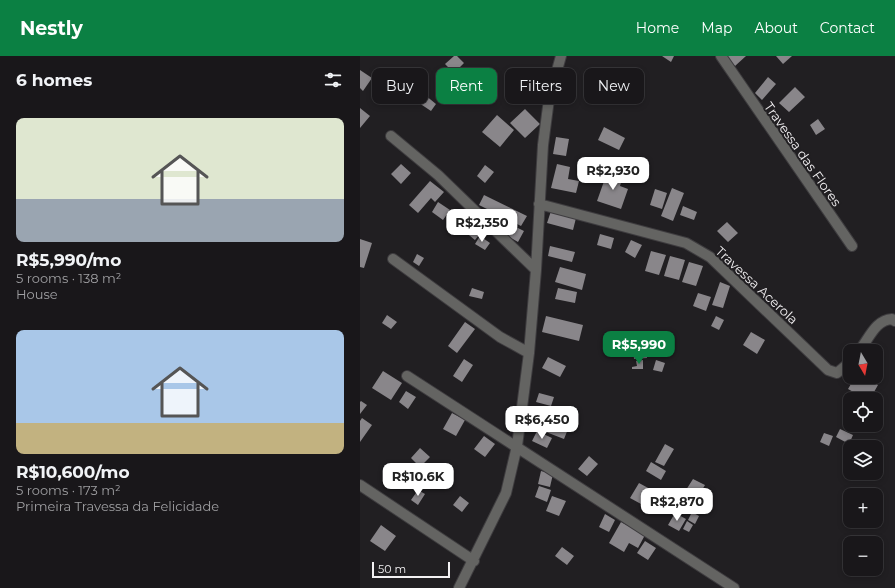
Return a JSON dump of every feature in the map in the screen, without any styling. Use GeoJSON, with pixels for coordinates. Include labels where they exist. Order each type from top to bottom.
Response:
{"type":"FeatureCollection","features":[{"type":"Feature","properties":{"kind":"street"},"geometry":{"type":"LineString","coordinates":[[459,588],[474,561],[506,493],[517,446],[529,353],[536,270],[543,145],[549,99],[560,56]]}},
{"type":"Feature","properties":{"kind":"street","name":"Travessa das Flores"},"geometry":{"type":"LineString","coordinates":[[720,56],[852,246]]}},
{"type":"Feature","properties":{"kind":"street"},"geometry":{"type":"LineString","coordinates":[[391,136],[438,175],[536,270]]}},
{"type":"Feature","properties":{"kind":"street","name":"Travessa Acerola"},"geometry":{"type":"LineString","coordinates":[[539,204],[686,243],[696,247],[710,257],[828,370],[837,373],[843,368]]}},
{"type":"Feature","properties":{"kind":"street"},"geometry":{"type":"LineString","coordinates":[[393,259],[500,338],[529,353]]}},
{"type":"Feature","properties":{"kind":"street"},"geometry":{"type":"LineString","coordinates":[[864,344],[884,319],[892,319],[895,321]]}},
{"type":"Feature","properties":{"kind":"street"},"geometry":{"type":"LineString","coordinates":[[407,376],[734,588]]}},
{"type":"Feature","properties":{"kind":"street"},"geometry":{"type":"LineString","coordinates":[[360,485],[474,561]]}},
{"type":"Feature","properties":{"kind":"building"},"geometry":{"type":"Polygon","coordinates":[[[454,56],[457,56],[464,63],[459,68],[449,68],[445,64],[454,56]]]}},
{"type":"Feature","properties":{"kind":"building"},"geometry":{"type":"Polygon","coordinates":[[[662,56],[674,56],[671,62],[662,56]]]}},
{"type":"Feature","properties":{"kind":"building"},"geometry":{"type":"Polygon","coordinates":[[[726,56],[746,56],[735,66],[726,56]]]}},
{"type":"Feature","properties":{"kind":"building"},"geometry":{"type":"Polygon","coordinates":[[[776,56],[792,56],[783,64],[776,56]]]}},
{"type":"Feature","properties":{"kind":"building"},"geometry":{"type":"Polygon","coordinates":[[[360,70],[372,78],[363,91],[360,88],[360,70]]]}},
{"type":"Feature","properties":{"kind":"building"},"geometry":{"type":"Polygon","coordinates":[[[768,77],[776,84],[762,100],[755,93],[768,77]]]}},
{"type":"Feature","properties":{"kind":"building"},"geometry":{"type":"Polygon","coordinates":[[[795,87],[805,97],[789,112],[779,103],[795,87]]]}},
{"type":"Feature","properties":{"kind":"building"},"geometry":{"type":"Polygon","coordinates":[[[428,97],[436,104],[431,111],[420,104],[428,104],[428,97]]]}},
{"type":"Feature","properties":{"kind":"building"},"geometry":{"type":"Polygon","coordinates":[[[360,108],[370,116],[360,128],[360,108]]]}},
{"type":"Feature","properties":{"kind":"building"},"geometry":{"type":"Polygon","coordinates":[[[525,109],[540,124],[525,138],[510,123],[525,109]]]}},
{"type":"Feature","properties":{"kind":"building"},"geometry":{"type":"Polygon","coordinates":[[[497,115],[514,130],[500,147],[482,132],[497,115]]]}},
{"type":"Feature","properties":{"kind":"building"},"geometry":{"type":"Polygon","coordinates":[[[818,119],[825,129],[816,135],[810,125],[818,119]]]}},
{"type":"Feature","properties":{"kind":"building"},"geometry":{"type":"Polygon","coordinates":[[[604,127],[625,138],[619,150],[598,140],[604,127]]]}},
{"type":"Feature","properties":{"kind":"building"},"geometry":{"type":"Polygon","coordinates":[[[556,137],[569,139],[566,156],[553,154],[556,137]]]}},
{"type":"Feature","properties":{"kind":"building"},"geometry":{"type":"Polygon","coordinates":[[[401,164],[411,173],[401,184],[391,174],[401,164]]]}},
{"type":"Feature","properties":{"kind":"building"},"geometry":{"type":"Polygon","coordinates":[[[557,164],[570,167],[568,179],[579,181],[576,193],[551,188],[557,164]]]}},
{"type":"Feature","properties":{"kind":"building"},"geometry":{"type":"Polygon","coordinates":[[[485,165],[494,172],[485,183],[477,176],[485,165]]]}},
{"type":"Feature","properties":{"kind":"building"},"geometry":{"type":"Polygon","coordinates":[[[608,170],[623,176],[620,186],[628,189],[621,209],[597,201],[608,170]]]}},
{"type":"Feature","properties":{"kind":"building"},"geometry":{"type":"Polygon","coordinates":[[[430,181],[444,192],[435,202],[431,198],[418,213],[409,205],[430,181]]]}},
{"type":"Feature","properties":{"kind":"building"},"geometry":{"type":"Polygon","coordinates":[[[672,188],[684,193],[673,221],[661,216],[672,188]]]}},
{"type":"Feature","properties":{"kind":"building"},"geometry":{"type":"Polygon","coordinates":[[[655,189],[667,193],[662,209],[650,205],[655,189]]]}},
{"type":"Feature","properties":{"kind":"building"},"geometry":{"type":"Polygon","coordinates":[[[484,195],[527,216],[521,226],[479,205],[484,195]]]}},
{"type":"Feature","properties":{"kind":"building"},"geometry":{"type":"Polygon","coordinates":[[[438,202],[450,210],[443,220],[432,212],[438,202]]]}},
{"type":"Feature","properties":{"kind":"building"},"geometry":{"type":"Polygon","coordinates":[[[683,206],[697,212],[694,220],[680,215],[683,206]]]}},
{"type":"Feature","properties":{"kind":"building"},"geometry":{"type":"Polygon","coordinates":[[[551,211],[576,218],[573,230],[547,223],[551,211]]]}},
{"type":"Feature","properties":{"kind":"building"},"geometry":{"type":"Polygon","coordinates":[[[454,218],[464,225],[458,234],[448,228],[454,218]]]}},
{"type":"Feature","properties":{"kind":"building"},"geometry":{"type":"Polygon","coordinates":[[[472,221],[483,230],[475,240],[464,231],[472,221]]]}},
{"type":"Feature","properties":{"kind":"building"},"geometry":{"type":"Polygon","coordinates":[[[727,222],[738,233],[728,242],[717,231],[727,222]]]}},
{"type":"Feature","properties":{"kind":"building"},"geometry":{"type":"Polygon","coordinates":[[[512,225],[524,231],[518,242],[506,235],[512,225]]]}},
{"type":"Feature","properties":{"kind":"building"},"geometry":{"type":"Polygon","coordinates":[[[600,234],[614,238],[611,249],[597,245],[600,234]]]}},
{"type":"Feature","properties":{"kind":"building"},"geometry":{"type":"Polygon","coordinates":[[[480,236],[490,243],[485,250],[475,244],[480,236]]]}},
{"type":"Feature","properties":{"kind":"building"},"geometry":{"type":"Polygon","coordinates":[[[360,239],[372,243],[364,268],[360,267],[360,239]]]}},
{"type":"Feature","properties":{"kind":"building"},"geometry":{"type":"Polygon","coordinates":[[[631,240],[642,245],[635,258],[625,252],[631,240]]]}},
{"type":"Feature","properties":{"kind":"building"},"geometry":{"type":"Polygon","coordinates":[[[550,246],[575,252],[572,262],[548,256],[550,246]]]}},
{"type":"Feature","properties":{"kind":"building"},"geometry":{"type":"Polygon","coordinates":[[[651,251],[666,255],[659,275],[645,271],[651,251]]]}},
{"type":"Feature","properties":{"kind":"building"},"geometry":{"type":"Polygon","coordinates":[[[417,254],[424,258],[419,266],[413,262],[417,254]]]}},
{"type":"Feature","properties":{"kind":"building"},"geometry":{"type":"Polygon","coordinates":[[[670,256],[685,260],[679,280],[664,276],[670,256]]]}},
{"type":"Feature","properties":{"kind":"building"},"geometry":{"type":"Polygon","coordinates":[[[689,262],[703,266],[696,286],[682,282],[689,262]]]}},
{"type":"Feature","properties":{"kind":"building"},"geometry":{"type":"Polygon","coordinates":[[[560,267],[586,274],[582,290],[555,282],[560,267]]]}},
{"type":"Feature","properties":{"kind":"building"},"geometry":{"type":"Polygon","coordinates":[[[720,282],[730,286],[723,308],[712,305],[720,282]]]}},
{"type":"Feature","properties":{"kind":"building"},"geometry":{"type":"Polygon","coordinates":[[[472,288],[484,292],[482,299],[469,296],[472,288]]]}},
{"type":"Feature","properties":{"kind":"building"},"geometry":{"type":"Polygon","coordinates":[[[558,288],[577,292],[575,303],[555,299],[558,288]]]}},
{"type":"Feature","properties":{"kind":"building"},"geometry":{"type":"Polygon","coordinates":[[[698,293],[711,297],[706,311],[693,306],[698,293]]]}},
{"type":"Feature","properties":{"kind":"building"},"geometry":{"type":"Polygon","coordinates":[[[387,315],[397,322],[391,329],[382,323],[387,315]]]}},
{"type":"Feature","properties":{"kind":"building"},"geometry":{"type":"Polygon","coordinates":[[[546,316],[583,325],[579,341],[542,332],[546,316]]]}},
{"type":"Feature","properties":{"kind":"building"},"geometry":{"type":"Polygon","coordinates":[[[716,316],[724,320],[719,330],[711,326],[716,316]]]}},
{"type":"Feature","properties":{"kind":"building"},"geometry":{"type":"Polygon","coordinates":[[[465,322],[475,329],[457,353],[448,346],[465,322]]]}},
{"type":"Feature","properties":{"kind":"building"},"geometry":{"type":"Polygon","coordinates":[[[751,332],[765,340],[757,354],[743,345],[751,332]]]}},
{"type":"Feature","properties":{"kind":"building"},"geometry":{"type":"Polygon","coordinates":[[[646,347],[647,358],[634,359],[633,349],[646,347]]]}},
{"type":"Feature","properties":{"kind":"building"},"geometry":{"type":"Polygon","coordinates":[[[548,357],[566,366],[560,377],[542,368],[548,357]]]}},
{"type":"Feature","properties":{"kind":"building"},"geometry":{"type":"Polygon","coordinates":[[[464,359],[473,365],[462,382],[453,376],[464,359]]]}},
{"type":"Feature","properties":{"kind":"building"},"geometry":{"type":"Polygon","coordinates":[[[643,360],[643,369],[632,369],[632,367],[637,366],[636,361],[643,360]]]}},
{"type":"Feature","properties":{"kind":"building"},"geometry":{"type":"Polygon","coordinates":[[[656,360],[665,363],[662,372],[653,370],[656,360]]]}},
{"type":"Feature","properties":{"kind":"building"},"geometry":{"type":"Polygon","coordinates":[[[383,371],[402,383],[391,400],[372,388],[383,371]]]}},
{"type":"Feature","properties":{"kind":"building"},"geometry":{"type":"Polygon","coordinates":[[[851,384],[878,385],[874,392],[853,392],[848,389],[851,384]]]}},
{"type":"Feature","properties":{"kind":"building"},"geometry":{"type":"Polygon","coordinates":[[[406,391],[416,397],[408,409],[399,402],[406,391]]]}},
{"type":"Feature","properties":{"kind":"building"},"geometry":{"type":"Polygon","coordinates":[[[539,393],[554,397],[551,406],[536,402],[539,393]]]}},
{"type":"Feature","properties":{"kind":"building"},"geometry":{"type":"Polygon","coordinates":[[[361,401],[367,405],[360,414],[360,402],[361,401]]]}},
{"type":"Feature","properties":{"kind":"building"},"geometry":{"type":"Polygon","coordinates":[[[452,413],[465,420],[456,436],[443,429],[452,413]]]}},
{"type":"Feature","properties":{"kind":"building"},"geometry":{"type":"Polygon","coordinates":[[[362,418],[372,425],[360,442],[360,421],[362,418]]]}},
{"type":"Feature","properties":{"kind":"building"},"geometry":{"type":"Polygon","coordinates":[[[551,418],[570,424],[564,439],[546,432],[551,418]]]}},
{"type":"Feature","properties":{"kind":"building"},"geometry":{"type":"Polygon","coordinates":[[[840,429],[843,432],[853,435],[851,440],[843,441],[836,437],[840,429]]]}},
{"type":"Feature","properties":{"kind":"building"},"geometry":{"type":"Polygon","coordinates":[[[537,431],[552,438],[547,448],[532,441],[537,431]]]}},
{"type":"Feature","properties":{"kind":"building"},"geometry":{"type":"Polygon","coordinates":[[[824,433],[833,436],[829,446],[820,442],[824,433]]]}},
{"type":"Feature","properties":{"kind":"building"},"geometry":{"type":"Polygon","coordinates":[[[484,436],[495,444],[485,457],[474,449],[484,436]]]}},
{"type":"Feature","properties":{"kind":"building"},"geometry":{"type":"Polygon","coordinates":[[[665,444],[674,449],[664,466],[655,462],[665,444]]]}},
{"type":"Feature","properties":{"kind":"building"},"geometry":{"type":"Polygon","coordinates":[[[420,448],[430,457],[420,467],[411,458],[420,448]]]}},
{"type":"Feature","properties":{"kind":"building"},"geometry":{"type":"Polygon","coordinates":[[[589,456],[598,464],[587,476],[578,469],[589,456]]]}},
{"type":"Feature","properties":{"kind":"building"},"geometry":{"type":"Polygon","coordinates":[[[651,462],[666,471],[661,480],[646,471],[651,462]]]}},
{"type":"Feature","properties":{"kind":"building"},"geometry":{"type":"Polygon","coordinates":[[[541,471],[553,474],[550,487],[538,484],[541,471]]]}},
{"type":"Feature","properties":{"kind":"building"},"geometry":{"type":"Polygon","coordinates":[[[693,479],[705,485],[698,497],[686,490],[693,479]]]}},
{"type":"Feature","properties":{"kind":"building"},"geometry":{"type":"Polygon","coordinates":[[[639,483],[650,489],[641,504],[630,498],[639,483]]]}},
{"type":"Feature","properties":{"kind":"building"},"geometry":{"type":"Polygon","coordinates":[[[539,486],[551,490],[547,502],[535,497],[539,486]]]}},
{"type":"Feature","properties":{"kind":"building"},"geometry":{"type":"Polygon","coordinates":[[[418,490],[425,494],[418,505],[411,500],[418,490]]]}},
{"type":"Feature","properties":{"kind":"building"},"geometry":{"type":"Polygon","coordinates":[[[460,496],[469,503],[462,512],[453,505],[460,496]]]}},
{"type":"Feature","properties":{"kind":"building"},"geometry":{"type":"Polygon","coordinates":[[[552,496],[566,501],[559,516],[546,511],[552,496]]]}},
{"type":"Feature","properties":{"kind":"building"},"geometry":{"type":"Polygon","coordinates":[[[692,512],[699,516],[695,524],[688,520],[692,512]]]}},
{"type":"Feature","properties":{"kind":"building"},"geometry":{"type":"Polygon","coordinates":[[[675,513],[686,519],[679,531],[668,525],[675,513]]]}},
{"type":"Feature","properties":{"kind":"building"},"geometry":{"type":"Polygon","coordinates":[[[605,514],[615,520],[609,532],[599,527],[605,514]]]}},
{"type":"Feature","properties":{"kind":"building"},"geometry":{"type":"Polygon","coordinates":[[[687,521],[693,525],[689,532],[683,529],[687,521]]]}},
{"type":"Feature","properties":{"kind":"building"},"geometry":{"type":"Polygon","coordinates":[[[621,522],[645,535],[638,548],[629,543],[624,552],[609,543],[621,522]]]}},
{"type":"Feature","properties":{"kind":"building"},"geometry":{"type":"Polygon","coordinates":[[[381,525],[396,536],[385,551],[370,541],[381,525]]]}},
{"type":"Feature","properties":{"kind":"building"},"geometry":{"type":"Polygon","coordinates":[[[645,541],[656,548],[648,560],[637,553],[645,541]]]}},
{"type":"Feature","properties":{"kind":"building"},"geometry":{"type":"Polygon","coordinates":[[[562,547],[574,556],[567,565],[555,556],[562,547]]]}}]}
